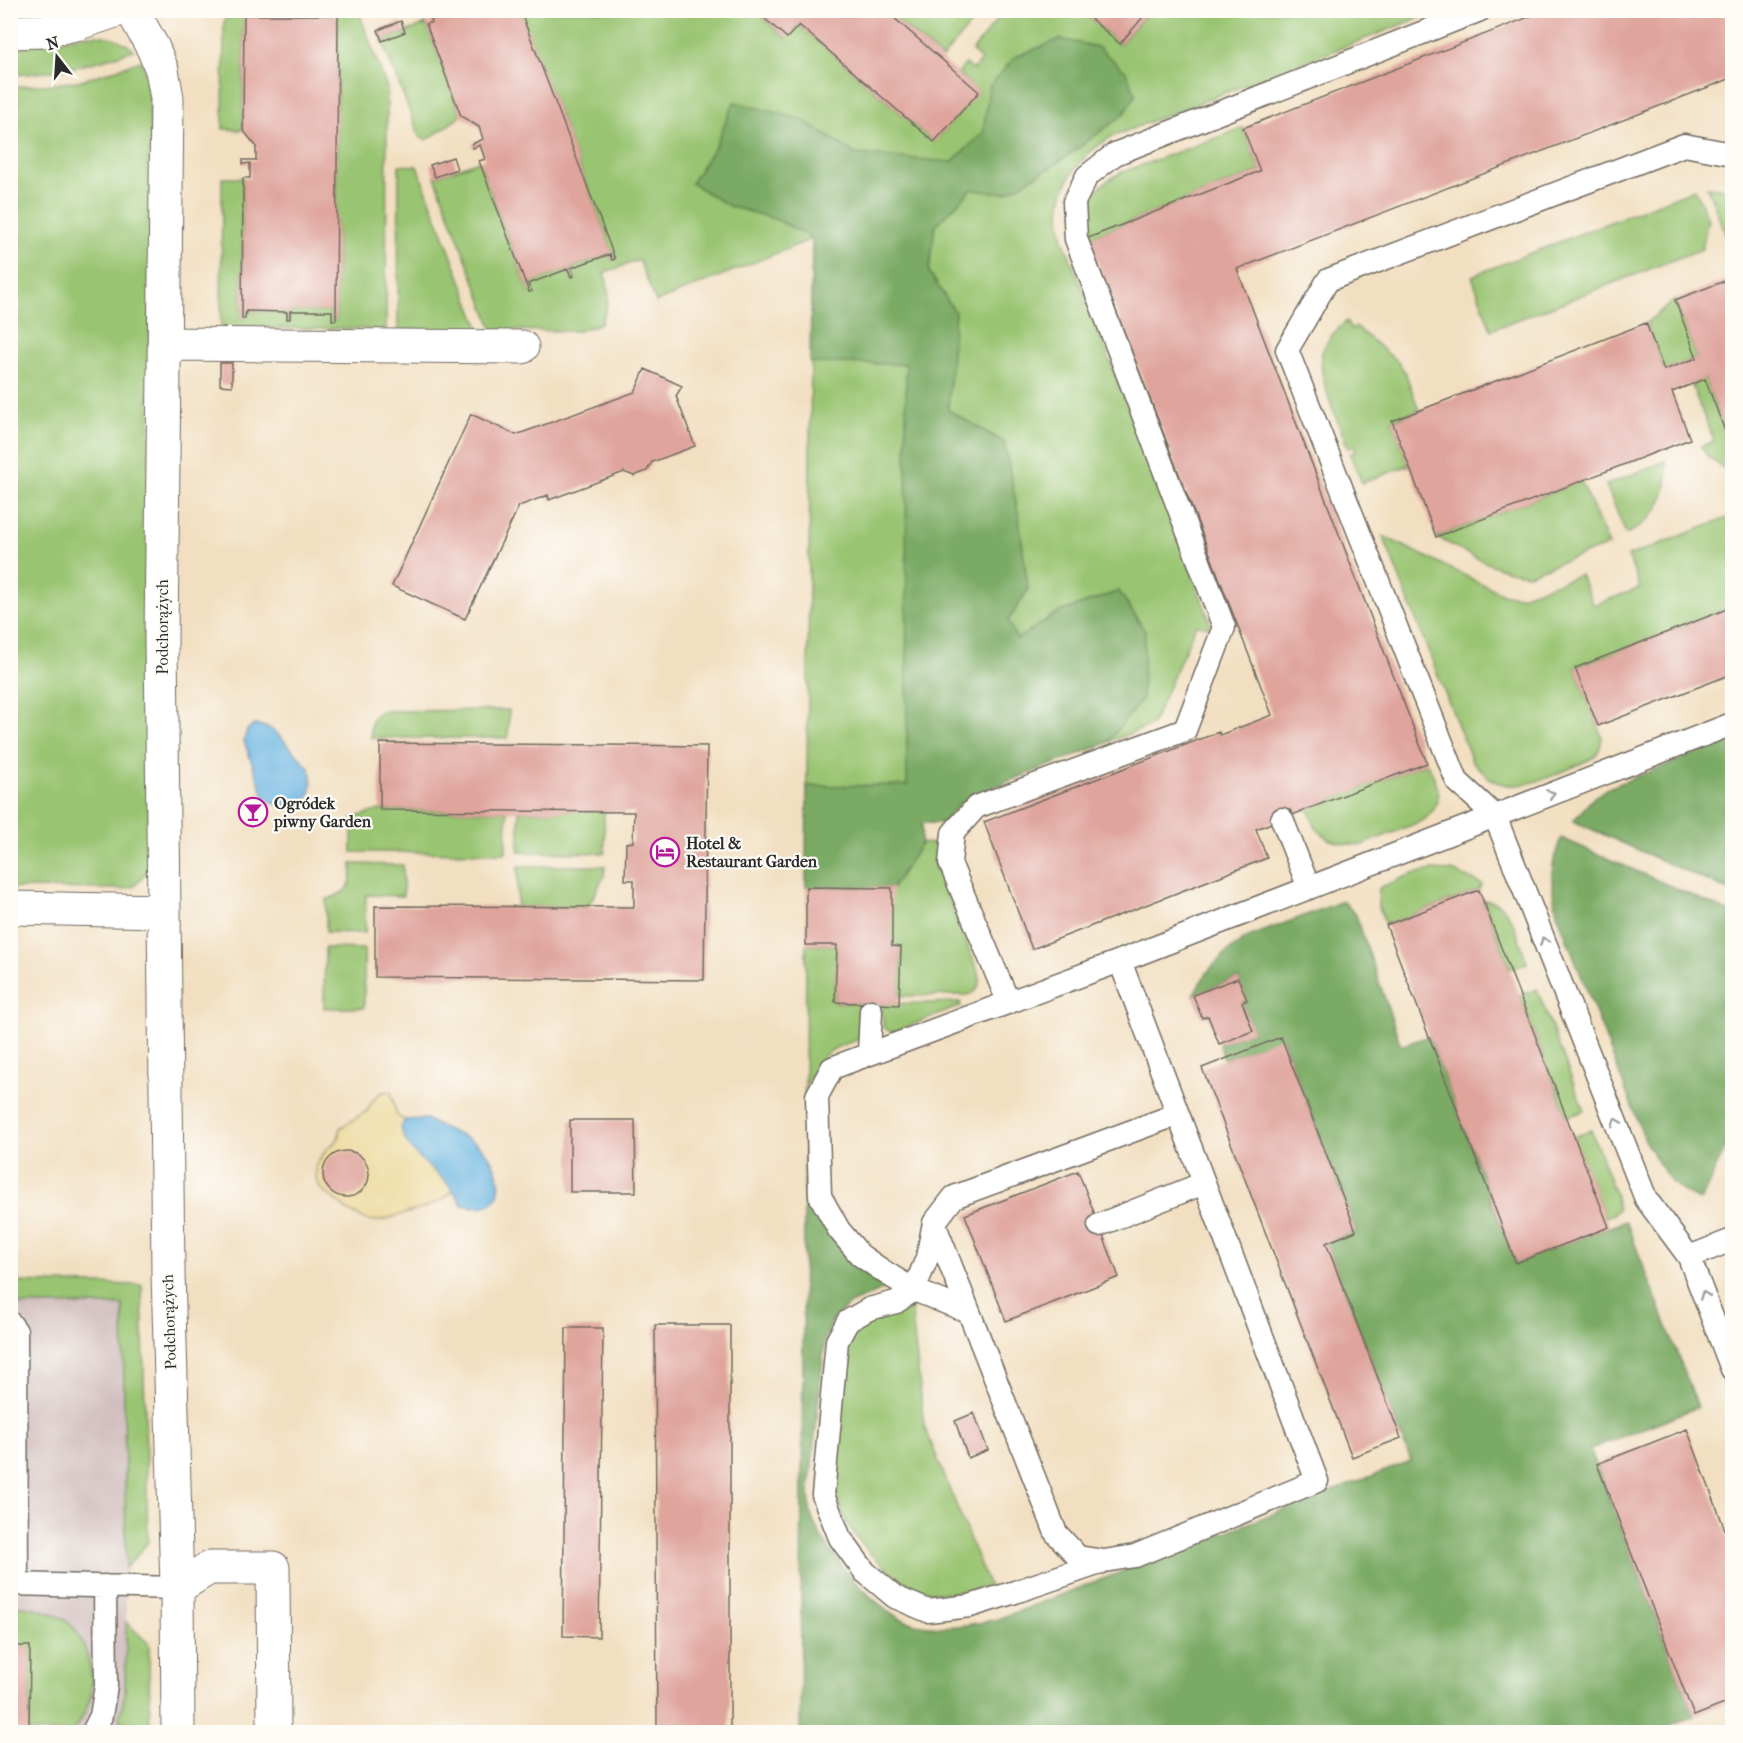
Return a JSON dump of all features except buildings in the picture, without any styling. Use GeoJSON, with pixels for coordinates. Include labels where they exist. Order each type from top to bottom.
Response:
{"type":"FeatureCollection","features":[{"type":"Feature","properties":{"kind":"street"},"geometry":{"type":"LineString","coordinates":[[10,32],[55,29],[118,10]]}},
{"type":"Feature","properties":{"kind":"street","name":"Podchorążych"},"geometry":{"type":"LineString","coordinates":[[132,10],[162,70],[167,98],[161,640],[168,1273],[177,1588],[178,1732]]}},
{"type":"Feature","properties":{"kind":"street"},"geometry":{"type":"LineString","coordinates":[[164,344],[522,347]]}},
{"type":"Feature","properties":{"kind":"street"},"geometry":{"type":"LineString","coordinates":[[10,908],[164,911]]}},
{"type":"Feature","properties":{"kind":"street"},"geometry":{"type":"LineString","coordinates":[[177,1588],[208,1568],[273,1568],[273,1732]]}},
{"type":"Feature","properties":{"kind":"lane"},"geometry":{"type":"LineString","coordinates":[[1008,1001],[950,863],[952,833],[976,807],[1185,729],[1224,627],[1076,239],[1074,202],[1087,176],[1115,154],[1480,10]]}},
{"type":"Feature","properties":{"kind":"lane"},"geometry":{"type":"LineString","coordinates":[[1732,154],[1684,145],[1328,280],[1287,350],[1457,781],[1495,816],[1646,1199],[1689,1257],[1732,1369]]}},
{"type":"Feature","properties":{"kind":"lane"},"geometry":{"type":"LineString","coordinates":[[969,1312],[914,1290],[886,1273],[860,1255],[838,1230],[820,1196],[817,1096],[832,1068],[1120,961],[1732,724]]}},
{"type":"Feature","properties":{"kind":"lane"},"geometry":{"type":"LineString","coordinates":[[1282,819],[1308,888]]}},
{"type":"Feature","properties":{"kind":"lane"},"geometry":{"type":"LineString","coordinates":[[1120,961],[1178,1114],[1204,1183],[1317,1481],[1135,1556],[1104,1561],[969,1606],[928,1611],[895,1597],[865,1572],[840,1538],[823,1495],[837,1341],[848,1322],[869,1308],[896,1302],[914,1290],[927,1258],[934,1223],[954,1197],[1178,1114]]}},
{"type":"Feature","properties":{"kind":"lane"},"geometry":{"type":"LineString","coordinates":[[869,1054],[871,1011]]}},
{"type":"Feature","properties":{"kind":"lane"},"geometry":{"type":"LineString","coordinates":[[1099,1226],[1204,1183]]}},
{"type":"Feature","properties":{"kind":"lane"},"geometry":{"type":"LineString","coordinates":[[934,1223],[1056,1533],[1078,1557],[1104,1561]]}},
{"type":"Feature","properties":{"kind":"lane"},"geometry":{"type":"LineString","coordinates":[[1689,1257],[1732,1240]]}},
{"type":"Feature","properties":{"kind":"lane"},"geometry":{"type":"LineString","coordinates":[[10,1323],[16,1331],[14,1584],[177,1588]]}},
{"type":"Feature","properties":{"kind":"lane"},"geometry":{"type":"LineString","coordinates":[[93,1732],[101,1716],[106,1686],[105,1586]]}},
{"type":"Feature","properties":{"kind":"shaded area"},"geometry":{"type":"Polygon","coordinates":[[[11,1282],[142,1285],[148,1542],[126,1568],[126,1621],[149,1644],[150,1732],[11,1732],[11,1282]]]}},
{"type":"Feature","properties":{"kind":"green space"},"geometry":{"type":"Polygon","coordinates":[[[230,10],[351,10],[353,15],[359,13],[387,88],[386,329],[221,328],[222,178],[243,178],[242,319],[245,319],[246,311],[287,312],[287,319],[290,319],[290,311],[332,311],[332,320],[336,320],[338,16],[244,15],[243,130],[223,129],[224,22],[230,10]]]}},
{"type":"Feature","properties":{"kind":"green space"},"geometry":{"type":"Polygon","coordinates":[[[520,11],[755,11],[786,38],[799,25],[934,142],[978,92],[958,73],[966,64],[973,70],[981,60],[972,51],[1004,11],[1081,11],[1120,44],[1149,11],[1437,11],[1113,136],[1087,156],[1069,179],[1063,192],[1061,206],[1060,222],[1063,239],[1209,618],[1209,627],[1196,625],[1152,725],[971,796],[942,823],[922,823],[921,843],[939,844],[937,855],[939,871],[980,977],[977,989],[970,994],[899,996],[901,947],[892,946],[806,887],[812,239],[656,302],[639,260],[604,273],[608,298],[601,323],[579,331],[493,330],[435,177],[479,161],[529,292],[531,291],[528,284],[568,269],[571,277],[574,276],[571,268],[610,254],[612,260],[615,259],[520,11]]]}},
{"type":"Feature","properties":{"kind":"green space"},"geometry":{"type":"Polygon","coordinates":[[[897,11],[982,11],[942,58],[892,16],[897,11]]]}},
{"type":"Feature","properties":{"kind":"green space"},"geometry":{"type":"Polygon","coordinates":[[[426,24],[461,116],[427,140],[420,138],[382,41],[426,24]]]}},
{"type":"Feature","properties":{"kind":"green space"},"geometry":{"type":"Polygon","coordinates":[[[88,35],[112,38],[134,50],[73,67],[11,75],[11,51],[15,48],[88,35]]]}},
{"type":"Feature","properties":{"kind":"green space"},"geometry":{"type":"Polygon","coordinates":[[[1060,39],[1098,47],[1126,72],[1136,95],[1123,115],[1056,164],[1006,193],[971,190],[935,226],[929,272],[955,312],[948,410],[1004,442],[1019,517],[1028,590],[1008,621],[1017,639],[1057,613],[1119,591],[1145,631],[1142,699],[1107,743],[971,796],[942,823],[922,823],[921,844],[892,888],[806,887],[807,786],[907,785],[906,364],[810,363],[812,238],[775,219],[729,206],[691,183],[716,145],[734,102],[801,119],[856,154],[952,162],[983,133],[989,87],[1015,57],[1060,39]]]}},
{"type":"Feature","properties":{"kind":"green space"},"geometry":{"type":"Polygon","coordinates":[[[141,61],[147,78],[150,103],[149,869],[135,886],[124,889],[11,888],[11,87],[83,80],[141,61]]]}},
{"type":"Feature","properties":{"kind":"green space"},"geometry":{"type":"Polygon","coordinates":[[[1243,128],[1260,171],[1088,238],[1091,199],[1095,192],[1109,180],[1120,173],[1243,128]]]}},
{"type":"Feature","properties":{"kind":"green space"},"geometry":{"type":"Polygon","coordinates":[[[399,165],[417,166],[480,330],[398,330],[399,165]]]}},
{"type":"Feature","properties":{"kind":"green space"},"geometry":{"type":"Polygon","coordinates":[[[1707,187],[1732,189],[1732,236],[1727,238],[1707,187]]]}},
{"type":"Feature","properties":{"kind":"green space"},"geometry":{"type":"Polygon","coordinates":[[[1695,189],[1708,219],[1702,249],[1491,330],[1472,276],[1695,189]]]}},
{"type":"Feature","properties":{"kind":"green space"},"geometry":{"type":"Polygon","coordinates":[[[1675,300],[1697,358],[1664,370],[1646,323],[1675,300]]]}},
{"type":"Feature","properties":{"kind":"green space"},"geometry":{"type":"Polygon","coordinates":[[[1347,321],[1350,329],[1356,327],[1398,362],[1405,372],[1419,410],[1392,421],[1409,465],[1362,483],[1350,454],[1356,451],[1354,446],[1348,448],[1330,401],[1321,364],[1326,344],[1347,321]]]}},
{"type":"Feature","properties":{"kind":"green space"},"geometry":{"type":"Polygon","coordinates":[[[1705,379],[1732,449],[1732,474],[1708,457],[1701,446],[1714,441],[1691,384],[1705,379]]]}},
{"type":"Feature","properties":{"kind":"green space"},"geometry":{"type":"Polygon","coordinates":[[[1666,461],[1666,485],[1660,505],[1646,521],[1626,534],[1606,485],[1666,461]]]}},
{"type":"Feature","properties":{"kind":"green space"},"geometry":{"type":"Polygon","coordinates":[[[1581,481],[1609,545],[1528,574],[1492,565],[1436,537],[1581,481]]]}},
{"type":"Feature","properties":{"kind":"green space"},"geometry":{"type":"Polygon","coordinates":[[[1730,517],[1732,523],[1732,607],[1575,668],[1602,737],[1595,757],[1560,773],[1520,785],[1497,782],[1480,770],[1472,761],[1383,536],[1505,595],[1521,596],[1580,575],[1594,605],[1640,588],[1628,556],[1730,517]]]}},
{"type":"Feature","properties":{"kind":"green space"},"geometry":{"type":"Polygon","coordinates":[[[509,710],[508,738],[371,738],[373,718],[382,711],[509,710]]]}},
{"type":"Feature","properties":{"kind":"green space"},"geometry":{"type":"Polygon","coordinates":[[[1732,739],[1732,892],[1573,821],[1593,798],[1606,789],[1732,739]]]}},
{"type":"Feature","properties":{"kind":"green space"},"geometry":{"type":"Polygon","coordinates":[[[1427,763],[1439,794],[1434,809],[1424,820],[1362,845],[1345,844],[1328,839],[1316,828],[1308,808],[1427,763]]]}},
{"type":"Feature","properties":{"kind":"green space"},"geometry":{"type":"Polygon","coordinates":[[[380,810],[507,811],[506,853],[352,852],[352,818],[380,810]]]}},
{"type":"Feature","properties":{"kind":"green space"},"geometry":{"type":"Polygon","coordinates":[[[519,811],[604,811],[605,853],[519,852],[519,811]]]}},
{"type":"Feature","properties":{"kind":"green space"},"geometry":{"type":"Polygon","coordinates":[[[1561,838],[1732,913],[1732,1133],[1701,1201],[1671,1182],[1647,1145],[1558,916],[1552,877],[1554,858],[1561,838]]]}},
{"type":"Feature","properties":{"kind":"green space"},"geometry":{"type":"Polygon","coordinates":[[[352,864],[403,865],[403,896],[366,895],[365,933],[326,932],[326,900],[348,888],[352,864]]]}},
{"type":"Feature","properties":{"kind":"green space"},"geometry":{"type":"Polygon","coordinates":[[[518,866],[605,866],[604,876],[588,907],[517,907],[518,866]]]}},
{"type":"Feature","properties":{"kind":"green space"},"geometry":{"type":"Polygon","coordinates":[[[1432,870],[1452,871],[1482,884],[1479,890],[1386,925],[1378,906],[1379,888],[1412,874],[1432,870]]]}},
{"type":"Feature","properties":{"kind":"green space"},"geometry":{"type":"Polygon","coordinates":[[[1483,900],[1501,906],[1508,914],[1527,963],[1510,969],[1483,900]]]}},
{"type":"Feature","properties":{"kind":"green space"},"geometry":{"type":"Polygon","coordinates":[[[1343,901],[1356,915],[1401,1046],[1429,1036],[1515,1263],[1626,1221],[1698,1407],[1590,1449],[1694,1716],[1657,1732],[800,1732],[805,1087],[810,1193],[822,1224],[835,1240],[889,1287],[850,1304],[832,1320],[825,1339],[809,1493],[811,1514],[820,1534],[841,1565],[870,1596],[901,1619],[915,1624],[946,1627],[998,1619],[1411,1461],[1326,1243],[1356,1231],[1282,1038],[1224,1059],[1219,1044],[1253,1031],[1242,1002],[1247,1000],[1238,978],[1193,995],[1210,969],[1246,938],[1343,901]]]}},
{"type":"Feature","properties":{"kind":"green space"},"geometry":{"type":"Polygon","coordinates":[[[806,945],[837,945],[835,1002],[861,1004],[858,1040],[830,1051],[820,1061],[805,1087],[806,945]]]}},
{"type":"Feature","properties":{"kind":"green space"},"geometry":{"type":"Polygon","coordinates":[[[325,948],[364,949],[364,1008],[324,1008],[325,948]]]}},
{"type":"Feature","properties":{"kind":"green space"},"geometry":{"type":"Polygon","coordinates":[[[1537,989],[1584,1111],[1567,1117],[1520,996],[1537,989]]]}},
{"type":"Feature","properties":{"kind":"green space"},"geometry":{"type":"Polygon","coordinates":[[[960,1002],[961,1006],[893,1032],[883,1026],[882,1004],[960,1002]]]}},
{"type":"Feature","properties":{"kind":"green space"},"geometry":{"type":"Polygon","coordinates":[[[1591,1130],[1616,1196],[1618,1209],[1605,1217],[1574,1137],[1591,1130]]]}},
{"type":"Feature","properties":{"kind":"green space"},"geometry":{"type":"Polygon","coordinates":[[[11,1282],[142,1285],[148,1542],[126,1568],[123,1305],[11,1305],[11,1282]]]}},
{"type":"Feature","properties":{"kind":"green space"},"geometry":{"type":"Polygon","coordinates":[[[911,1306],[924,1425],[989,1587],[943,1593],[928,1591],[893,1574],[872,1555],[854,1533],[847,1523],[835,1492],[844,1356],[848,1339],[860,1323],[885,1312],[911,1306]]]}},
{"type":"Feature","properties":{"kind":"green space"},"geometry":{"type":"Polygon","coordinates":[[[11,1605],[40,1610],[62,1618],[73,1627],[82,1642],[90,1669],[92,1691],[86,1710],[73,1732],[29,1732],[30,1647],[11,1646],[11,1605]]]}},
{"type":"Feature","properties":{"kind":"green space"},"geometry":{"type":"Polygon","coordinates":[[[126,1622],[149,1644],[150,1732],[141,1732],[142,1730],[119,1720],[125,1693],[126,1622]]]}},
{"type":"Feature","properties":{"kind":"sand"},"geometry":{"type":"Polygon","coordinates":[[[382,1092],[391,1092],[397,1116],[405,1120],[401,1128],[411,1147],[454,1190],[442,1200],[421,1209],[379,1221],[367,1220],[350,1212],[321,1189],[316,1178],[316,1165],[326,1150],[338,1139],[340,1128],[367,1111],[374,1099],[382,1092]]]}},
{"type":"Feature","properties":{"kind":"water"},"geometry":{"type":"Polygon","coordinates":[[[253,725],[269,728],[277,733],[310,770],[311,789],[304,803],[284,807],[264,796],[244,741],[247,730],[253,725]]]}},
{"type":"Feature","properties":{"kind":"water"},"geometry":{"type":"Polygon","coordinates":[[[426,1119],[466,1138],[483,1149],[496,1170],[500,1184],[494,1201],[481,1207],[462,1205],[450,1186],[412,1150],[401,1128],[405,1120],[426,1119]]]}},
{"type":"Feature","properties":{"kind":"place","name":"Ogródek piwny Garden"},"geometry":{"type":"Point","coordinates":[253,812]}},
{"type":"Feature","properties":{"kind":"place","name":"Hotel & Restaurant Garden"},"geometry":{"type":"Point","coordinates":[665,852]}}]}
